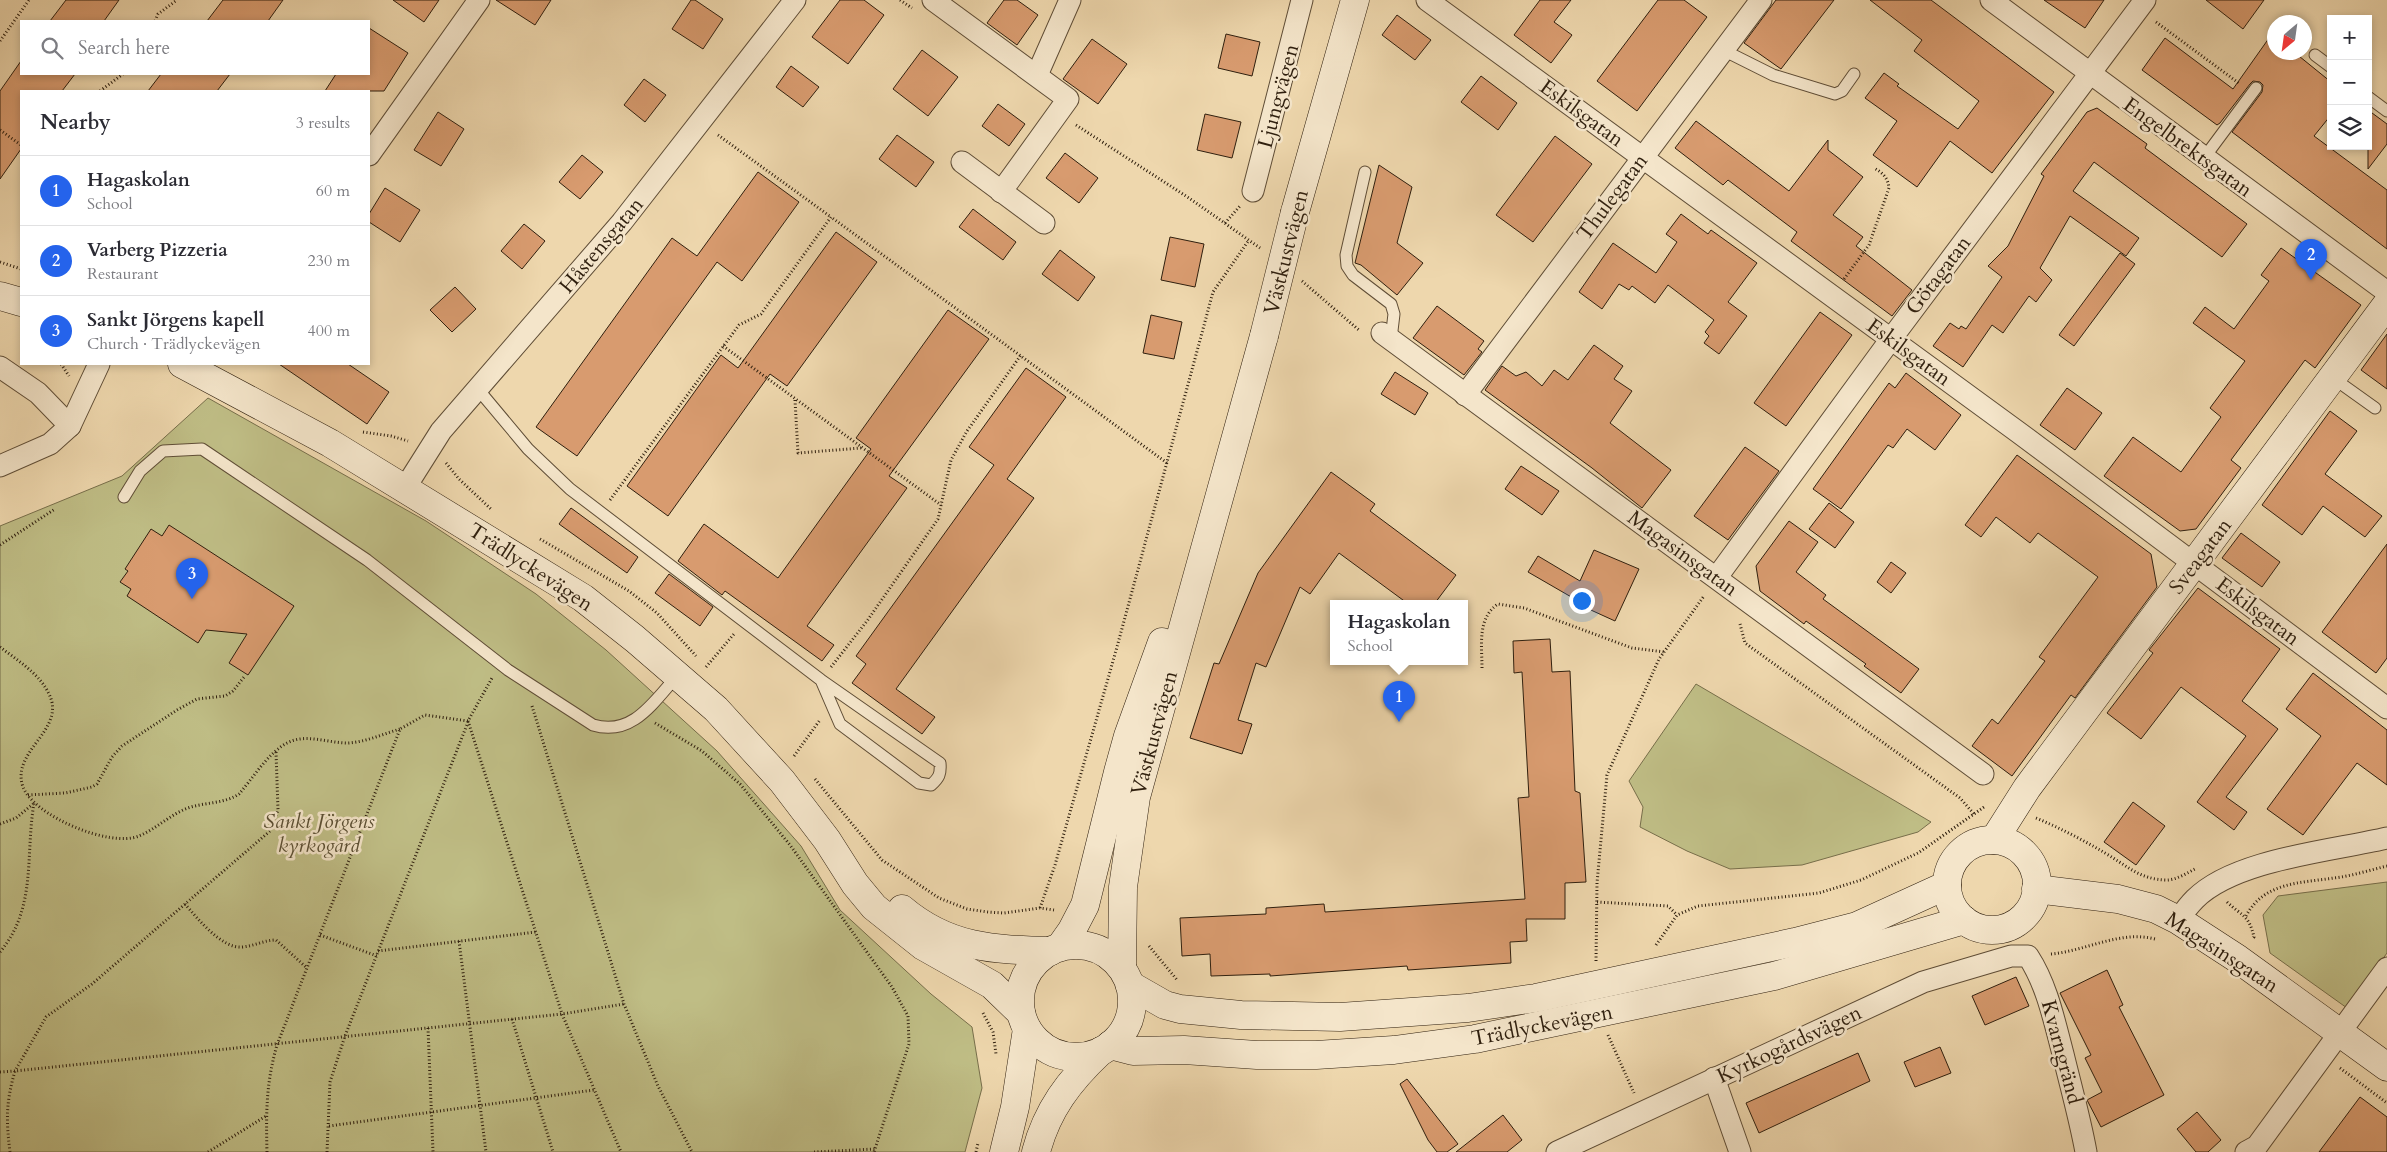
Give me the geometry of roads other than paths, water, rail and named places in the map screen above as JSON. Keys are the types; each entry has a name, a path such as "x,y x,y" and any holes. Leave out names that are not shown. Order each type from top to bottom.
{"street":[{"path":"370,154 479,0"},
{"name":"Håstensgatan","path":"405,488 440,431 622,222 795,0"},
{"path":"933,0 1068,99 1001,192"},
{"path":"1037,75 1070,0"},
{"name":"Ljungvägen","path":"1253,191 1302,0"},
{"name":"Västkustvägen","path":"1126,977 1122,928 1123,887 1136,797 1216,503 1264,336 1295,212 1355,0"},
{"name":"Eskilsgatan","path":"1428,0 2195,563 2387,708"},
{"name":"Thulegatan","path":"1465,395 1761,0"},
{"name":"Engelbrektsgatan","path":"1991,0 2387,292"},
{"name":"Götagatan","path":"1717,577 1891,339 2142,4"},
{"path":"962,162 1044,223"},
{"path":"0,296 20,302"},
{"name":"Sveagatan","path":"1994,840 2027,788 2387,304"},
{"name":"Magasinsgatan","path":"1386,336 1983,774"},
{"path":"0,466 50,444 70,426 99,365"},
{"name":"Trädlyckevägen","path":"184,365 330,443 583,598 679,675 716,709 770,766 827,840 855,884 886,917 923,946 992,985 1024,1021"},
{"path":"0,367 38,393 70,426"},
{"name":"Västkustvägen","path":"1055,949 1081,914 1092,883 1106,817 1128,736 1216,503"},
{"path":"2178,920 2196,898 2233,875 2255,868 2387,838"},
{"name":"Trädlyckevägen","path":"827,840 889,898 923,924 964,943 984,948 1006,950 1055,949"},
{"path":"1994,840 2017,848 2026,856 2032,866 2036,889 2032,904 2023,917 2004,928 1984,929 1964,920 1952,905 1947,885 1948,873 1953,862 1961,852 1971,845 1994,840"},
{"name":"Trädlyckevägen","path":"1126,977 1166,1005 1180,1009 1241,1015 1340,1017 1468,1008 1546,996 1822,935 1857,926 1947,885"},
{"name":"Magasinsgatan","path":"2036,889 2088,894 2137,903 2178,920 2238,959 2387,1067"},
{"name":"Trädlyckevägen","path":"1105,1048 1133,1051 1184,1050 1257,1055 1316,1055 1394,1050 1475,1039 1766,978 1964,920"},
{"path":"1004,1152 1017,1099 1024,1021 1020,995 1025,977 1036,962 1055,949 1083,945 1094,948 1114,960 1126,977 1132,1002 1129,1018 1118,1038 1080,1070 1053,1105 1044,1124 1036,1152"},
{"name":"Kyrkogårdsvägen","path":"1557,1152 1923,982 2011,956 2028,956"},
{"name":"Kvarngränd","path":"2028,956 2040,974 2052,1013 2081,1123 2086,1152"},
{"path":"2246,1152 2257,1146 2387,968"},
{"path":"1024,1021 1044,1046 1054,1052 1078,1057 1105,1048"},
{"path":"1714,1078 1740,1152"}],"lane":[{"path":"1723,50 1773,76 1835,94 1842,91 1854,74"},
{"path":"2315,55 2327,65"},
{"path":"2204,158 2254,90"},
{"path":"2372,100 2387,112"},
{"path":"1365,172 1346,255 1347,266 1363,283 1391,304 1394,314 1386,336"},
{"path":"2333,378 2375,408"},
{"path":"477,388 528,449 570,488 821,680 940,764 940,774 937,780 931,785 919,783 840,724 821,680"},
{"path":"124,497 140,471 164,451 202,449 367,560 500,664 541,693 593,725 606,729 619,728 644,713 679,675"}],"place":[{"name":"Varberg Pizzeria","path":"2311,280"},
{"name":"Sankt Jörgens kapell","path":"192,599"},
{"name":"Hagaskolan","path":"1399,722"}],"park label":[{"name":"Sankt Jörgens kyrkogård","path":"319,833"}]}
